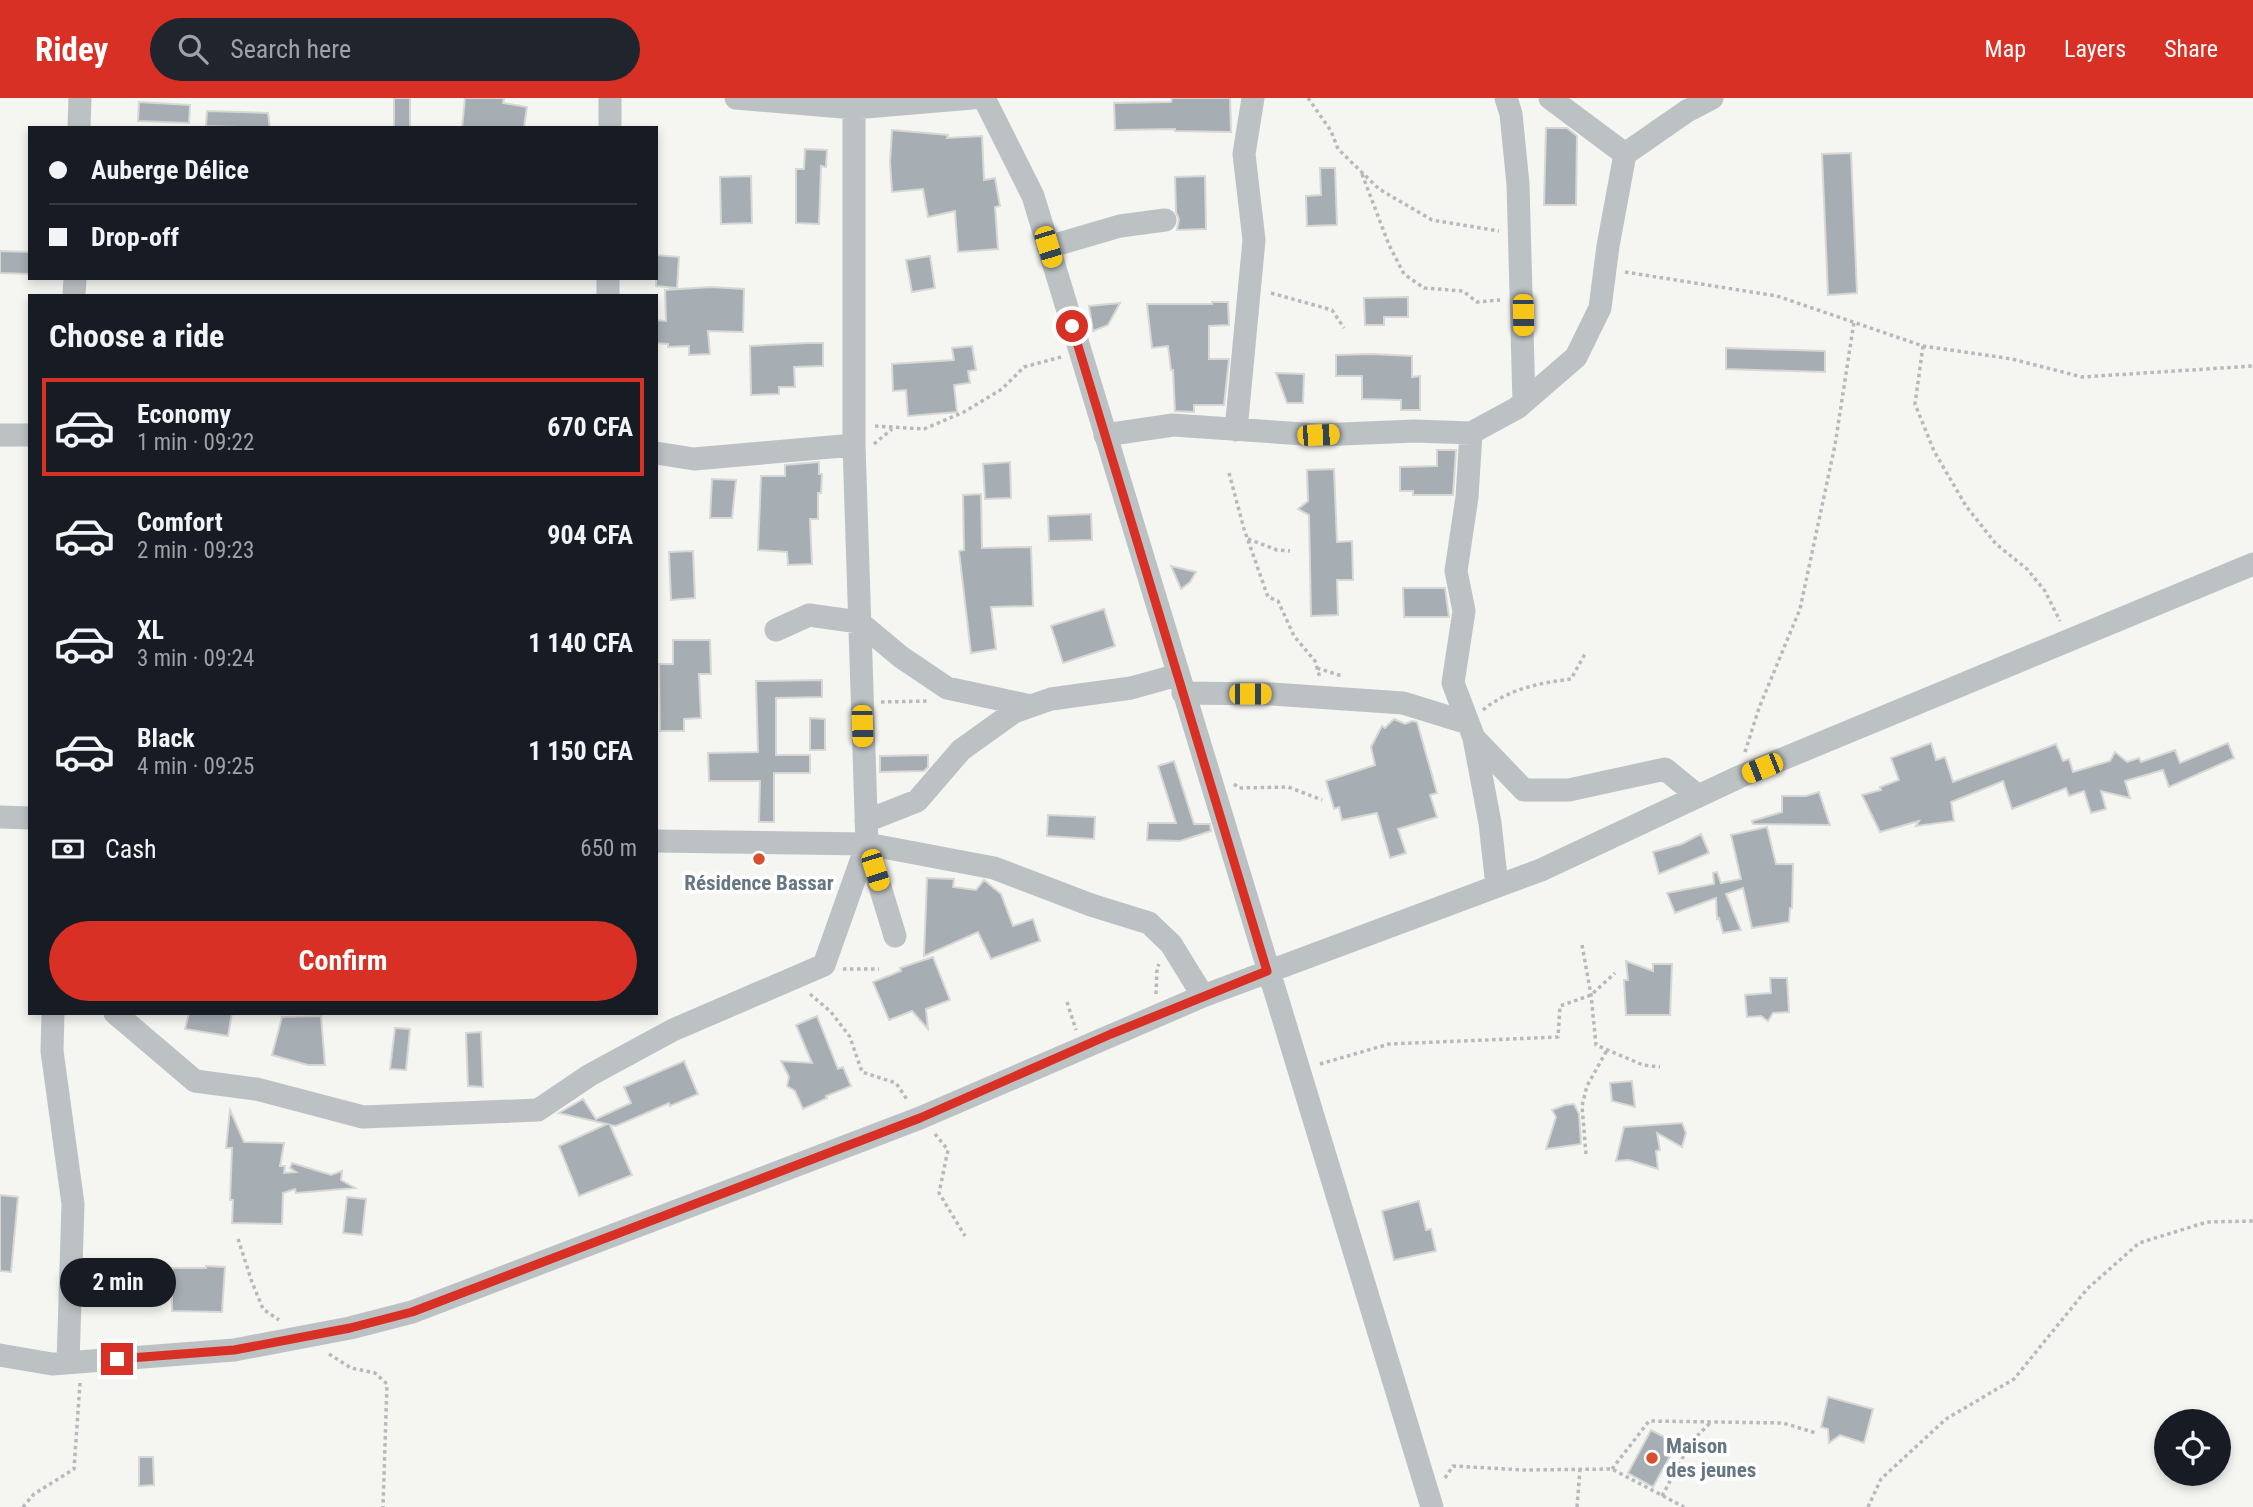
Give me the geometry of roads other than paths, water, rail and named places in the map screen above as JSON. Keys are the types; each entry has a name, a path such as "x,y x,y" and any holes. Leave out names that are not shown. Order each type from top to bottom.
{"street":[{"path":"79,126 80,98"},
{"path":"610,98 610,126"},
{"path":"736,98 854,108 972,98"},
{"path":"984,98 1033,197 1430,1503"},
{"path":"1236,429 1254,240 1244,154 1253,98"},
{"path":"1506,98 1511,114 1518,184 1524,402"},
{"path":"1550,98 1625,154"},
{"path":"1105,435 1173,425 1318,435 1415,431 1471,433 1517,408 1576,357 1600,308 1625,154 1687,111 1712,98"},
{"path":"854,108 854,444 867,844 895,936"},
{"path":"1048,247 1120,226 1165,220"},
{"path":"1471,433 1467,497 1456,572 1464,611 1452,683 1471,731 1490,823 1497,886"},
{"path":"0,435 28,435"},
{"path":"658,453 694,459 854,444"},
{"path":"0,1355 52,1364 234,1350 350,1328 412,1312 920,1118 1203,996 1541,870 1739,777 2253,564"},
{"path":"776,630 809,615 859,622 910,663 947,688 1031,706"},
{"path":"866,821 917,801 961,750 1014,712 1051,699 1180,684 1272,694 1403,703 1471,731 1524,790 1569,790 1665,769 1698,796"},
{"path":"0,817 28,818"},
{"path":"658,841 867,844 994,868 1091,905 1149,923 1171,944 1203,996"},
{"path":"117,1015 195,1081 256,1089 363,1117 538,1110 590,1075 673,1030 824,965 867,844"},
{"path":"53,1015 52,1051 73,1205 68,1363"}],"place":[{"name":"Résidence Bassar","path":"759,859"},
{"name":"Maison des jeunes","path":"1652,1458"}]}
